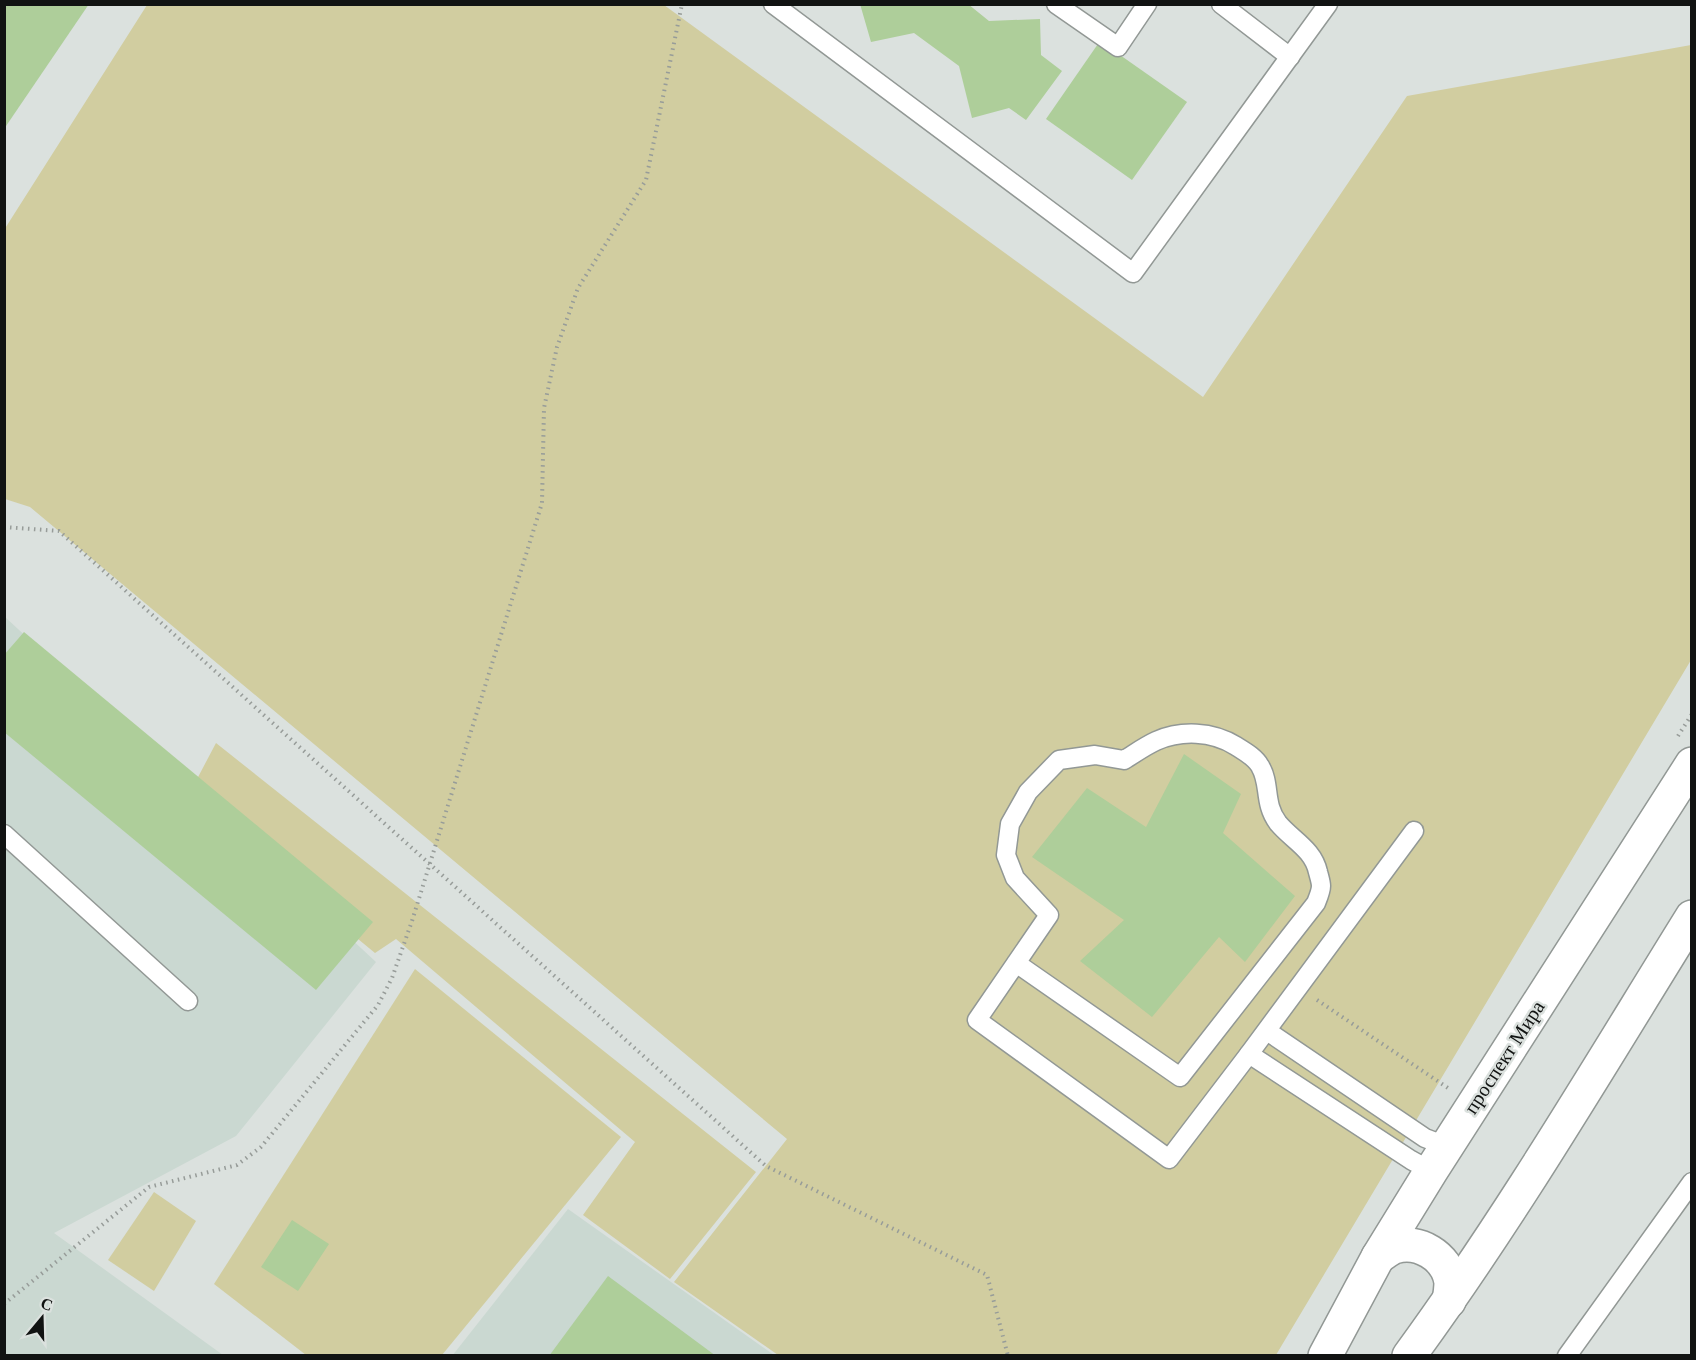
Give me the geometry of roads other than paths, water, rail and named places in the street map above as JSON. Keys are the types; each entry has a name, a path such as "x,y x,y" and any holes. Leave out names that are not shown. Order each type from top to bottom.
{"main road":[{"name":"проспект Мира","path":"1325,1356 1378,1257 1438,1159 1692,764"},
{"path":"1409,1356 1449,1301 1531,1178 1692,917"},
{"path":"1378,1257 1394,1247 1413,1245 1431,1251 1444,1264 1451,1282 1449,1301"}],"lane":[{"path":"773,4 1133,273 1328,4"},
{"path":"1056,4 1118,47 1147,4"},
{"path":"1221,4 1290,57"},
{"path":"1016,963 1179,1077 1316,903 1322,887 1316,863 1307,850 1278,823 1268,805 1261,766 1250,755 1228,741 1196,733 1171,736 1154,742 1124,760 1095,755 1059,760 1028,792 1010,824 1006,855 1015,878 1049,915 1016,963 977,1020 1169,1159 1299,988 1414,831"},
{"path":"4,834 188,1001"},
{"path":"1266,1031 1425,1138 1438,1159"},
{"path":"1249,1054 1402,1154 1438,1159"},
{"path":"1567,1356 1692,1182"}]}
